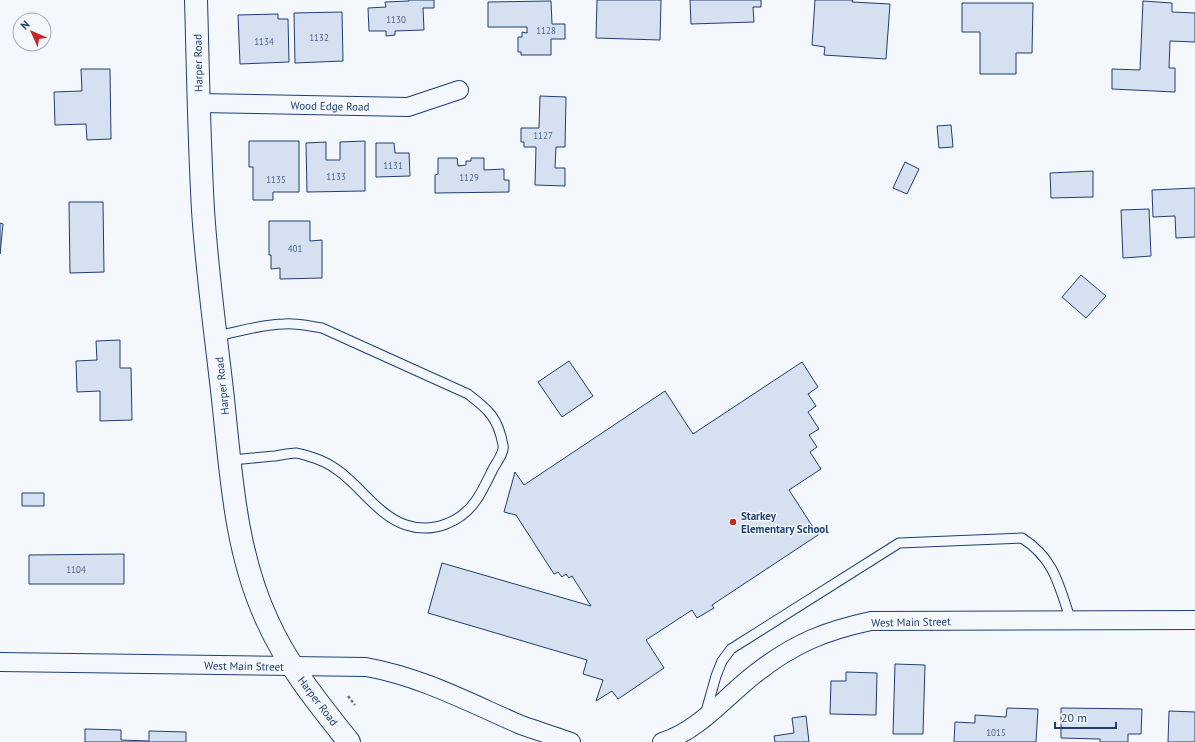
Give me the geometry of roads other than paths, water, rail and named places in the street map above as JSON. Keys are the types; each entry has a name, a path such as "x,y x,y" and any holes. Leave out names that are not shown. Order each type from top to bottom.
{"main road":[{"name":"Harper Road","path":"196,0 203,210 230,460 241,538 252,580 266,619 293,667 310,693 349,742"}],"street":[{"name":"Wood Edge Road","path":"199,103 408,107 459,90"},
{"name":"West Main Street","path":"662,742 670,740 693,726 754,674 798,645 821,634 845,626 871,621 1195,620"},
{"name":"West Main Street","path":"0,662 366,668 383,670 429,684 522,725 571,742"}],"lane":[{"path":"216,336 269,325 300,324 322,328 468,394 484,406 495,418 501,433 504,448 477,499 466,512 442,526 423,528 407,526 391,518 347,477 335,468 318,459 296,453 230,460"},
{"path":"704,718 716,676 722,661 731,649 899,543 1022,538 1034,546 1044,557 1054,572 1071,621"}],"place":[{"name":"Starkey Elementary School","path":"733,522"}]}
